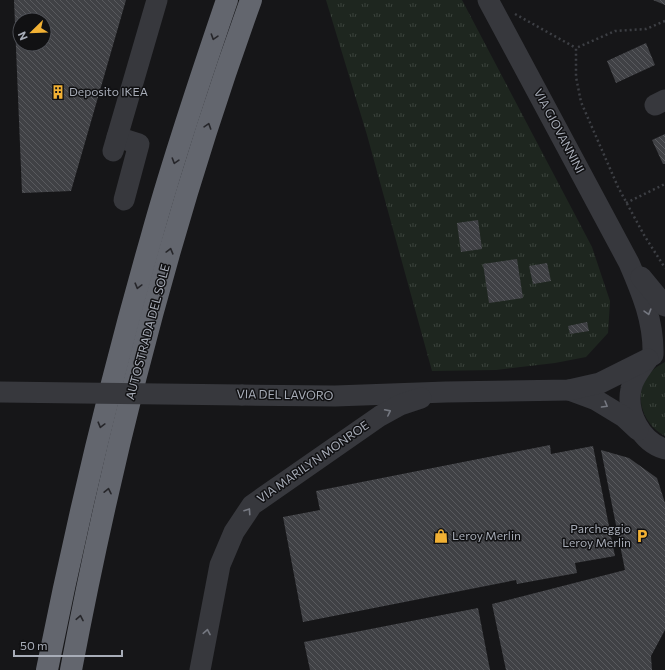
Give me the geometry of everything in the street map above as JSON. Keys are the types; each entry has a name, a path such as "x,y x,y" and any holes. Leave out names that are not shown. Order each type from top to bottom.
{"highway":[{"name":"AUTOSTRADA DEL SOLE","path":"47,670 96,444 151,239 196,92 227,0"},
{"name":"AUTOSTRADA DEL SOLE","path":"71,670 83,603 109,484 137,369 176,231 250,0"},
{"path":"228,65 261,0"}],"street":[{"path":"124,200 139,144 115,144 157,0"},
{"name":"VIA GIOVANNINI","path":"488,0 629,263 643,295 650,321 655,355"},
{"name":"VIA GIOVANNINI","path":"629,263 665,306"},
{"path":"643,435 634,421 630,405 631,389 637,374 655,355"},
{"name":"VIA DEL LAVORO","path":"0,392 335,396 570,390 600,383 655,355"},
{"name":"VIA DEL LAVORO","path":"570,390 596,400 624,417 643,435 664,450"},
{"name":"VIA MARILYN MONROE","path":"200,670 220,565 234,532 252,505 380,416 400,405 446,392"}],"path":[{"path":"509,10 576,48"},
{"path":"576,48 615,31 646,29 665,21"},
{"path":"576,48 576,77 581,102 618,187 644,235 665,268"},
{"path":"626,202 665,184"}],"green space":[{"path":"326,0 462,0 592,247 610,301 608,333 586,357 555,363 496,370 432,371 367,135"},
{"path":"665,362 665,436 656,430 644,414 641,396 642,386 647,377 655,368"}],"building":[{"name":"Deposito IKEA","path":"14,0 126,0 71,191 22,193 16,52 52,52 52,12 14,12"},
{"path":"653,0 665,0 665,5"},
{"path":"646,43 655,65 616,83 607,61"},
{"path":"665,134 665,164 663,164 652,140"},
{"path":"478,220 482,249 461,252 457,223"},
{"path":"517,259 523,298 489,303 483,264"},
{"path":"547,263 551,281 533,284 529,266"},
{"path":"587,322 589,331 570,334 568,326"},
{"path":"550,445 551,454 593,446 615,556 575,563 577,573 517,584 516,580 303,622 283,517 320,510 316,491"},
{"name":"Parcheggio Leroy Merlin","path":"601,450 629,458 657,478 665,503 665,630 651,656 652,670 506,670 492,604 625,570"},
{"path":"478,608 490,670 310,670 304,642"}],"place":[{"name":"Deposito IKEA","path":"58,92"},
{"name":"Leroy Merlin","path":"441,536"},
{"name":"Parcheggio Leroy Merlin","path":"642,536"}]}
